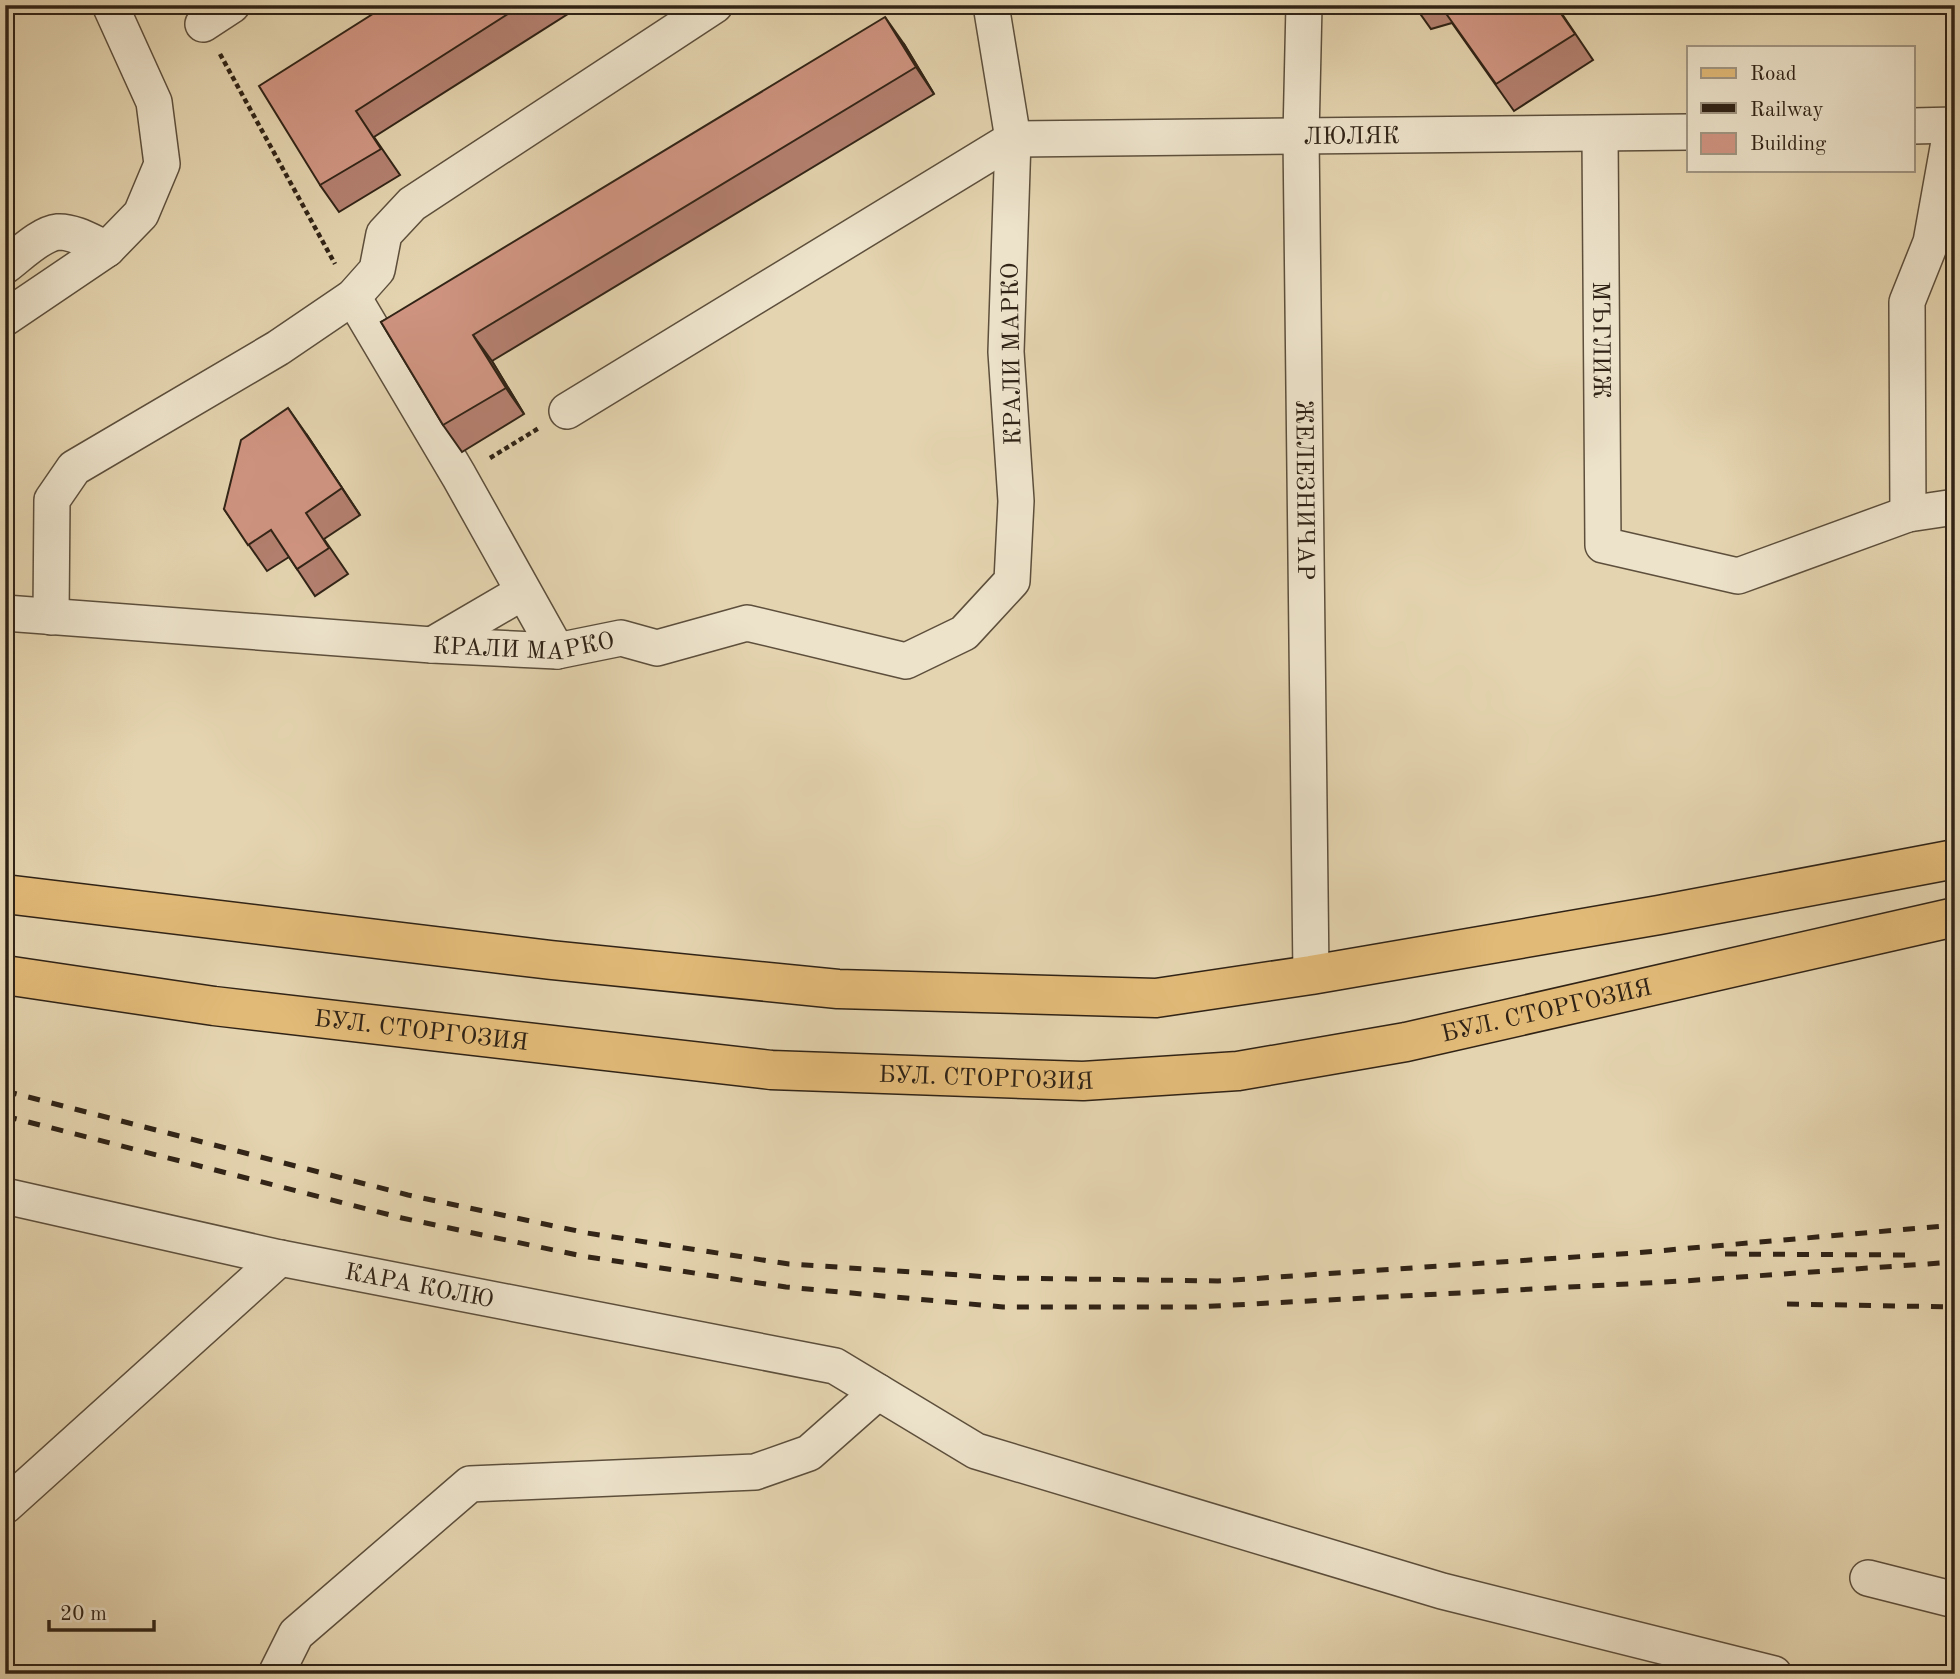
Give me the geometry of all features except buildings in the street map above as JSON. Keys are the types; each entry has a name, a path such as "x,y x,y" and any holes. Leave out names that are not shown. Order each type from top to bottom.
{"main road":[{"path":"5,894 551,960 838,989 1156,998 1311,975 1659,915 1955,859"},
{"name":"БУЛ. СТОРГОЗИЯ","path":"5,975 214,1006 771,1070 1083,1081 1238,1071 1406,1042 1955,917"}],"street":[{"path":"5,318 107,248 141,214 162,164 154,102 110,5"},
{"path":"51,617 52,500 74,468 278,348 354,297 377,270 384,234 412,204 715,5"},
{"name":"КРАЛИ МАРКО","path":"5,612 432,645 557,651 621,638 657,648 747,623 906,662 964,633 1012,581 1016,501 1006,352 1013,139 991,5"},
{"name":"ЖЕЛЕЗНИЧАР","path":"1304,5 1301,136 1311,975"},
{"path":"1914,126 1953,125 1931,242 1907,302 1908,514 1955,507"},
{"name":"ЛЮЛЯК","path":"1013,139 1687,132"},
{"name":"МЪГЛИЖ","path":"1600,135 1603,545 1738,576 1908,514"},
{"path":"567,411 1013,139"},
{"path":"5,266 47,236 59,232 107,248"},
{"path":"354,297 557,651"},
{"path":"432,645 523,592"},
{"name":"КАРА КОЛЮ","path":"5,1196 280,1258 835,1366 878,1392"},
{"path":"5,1506 280,1258"},
{"path":"276,1674 296,1634 470,1483 755,1472 809,1452 878,1392 976,1451 1442,1591 1774,1674"},
{"path":"1868,1578 1955,1600"}],"path":[{"path":"218,14 354,297"},
{"path":"459,476 567,411"}],"railway":[{"path":"5,1091 408,1195 587,1233 789,1264 1006,1278 1218,1281 1634,1253 1955,1225"},
{"path":"5,1116 402,1218 582,1256 786,1287 1003,1307 1196,1307 1683,1281 1955,1262"},
{"path":"1725,1254 1914,1255"},
{"path":"1787,1304 1955,1307"}]}
